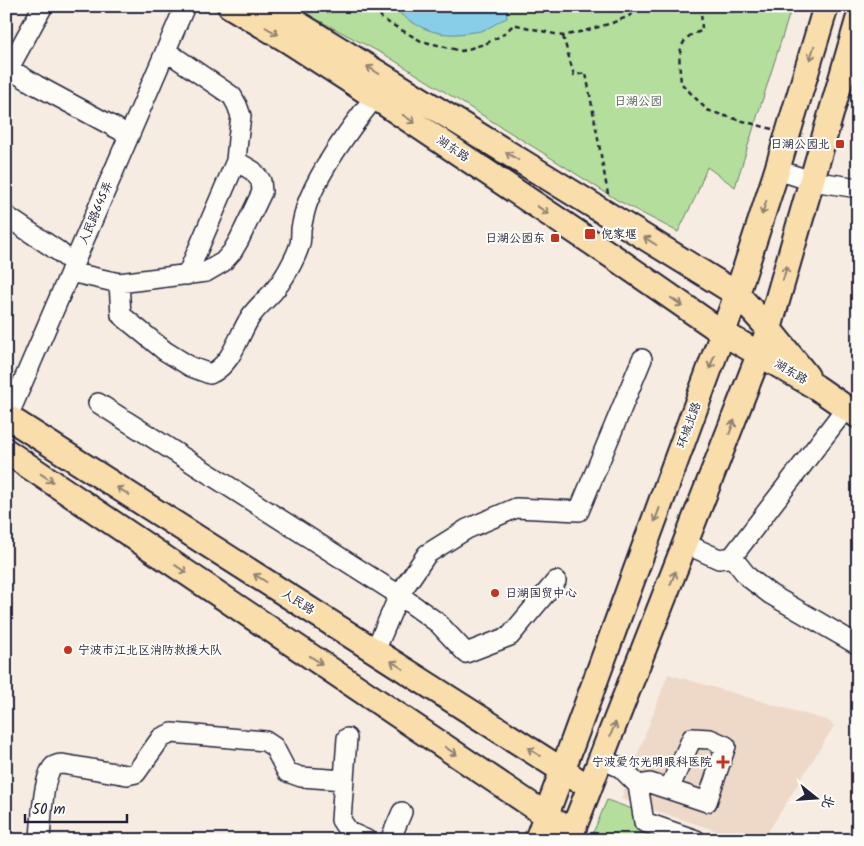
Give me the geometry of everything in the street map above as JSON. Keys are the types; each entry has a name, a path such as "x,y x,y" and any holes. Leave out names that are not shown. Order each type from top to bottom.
{"main road":[{"name":"湖东路","path":"230,6 287,40 375,97 722,333 816,387"},
{"name":"湖东路","path":"269,6 736,294 769,329 816,387"},
{"name":"环城北路","path":"537,840 736,294 777,170 826,6"},
{"path":"6,450 547,815 571,836 769,329 858,20"},
{"path":"816,387 852,412"},
{"name":"人民路","path":"7,418 590,788"}],"street":[{"path":"43,6 7,68 36,86 129,136"},
{"name":"人民路645弄","path":"7,418 185,6"},
{"path":"166,51 232,96 241,116 236,161 187,275"},
{"path":"119,283 121,315 165,351 191,367 210,374 217,371 228,360 247,323 256,310 272,293 289,269 300,243 308,200 326,166 347,133 375,97"},
{"path":"6,216 58,251 72,268 119,283 206,272 223,262 232,252 262,192 261,181 253,172 236,161"},
{"path":"777,170 812,181 858,188"},
{"path":"375,651 399,595 428,554 467,529 516,508 579,511 642,359"},
{"path":"98,403 399,595 438,623 466,653 510,636 556,581"},
{"path":"686,544 719,559 732,557 852,412"},
{"path":"732,557 748,577 770,594 858,645"},
{"path":"40,840 45,787 48,774 54,766 62,764 127,775 136,773 161,738 172,733 265,741 274,747 287,772 301,777 344,780"},
{"path":"347,738 341,820 349,832 367,840"},
{"path":"602,759 621,768 638,785 644,822 696,840"},
{"path":"638,785 650,783 668,789"},
{"path":"390,840 402,812"}],"path":[{"path":"377,6 382,19 421,41 462,51 493,40 517,24 563,36 612,23 627,17 645,6"},
{"path":"701,6 702,31 690,36 680,52 681,83 707,110 765,128 788,132"},
{"path":"563,36 574,75 586,73 612,218"}],"shaded area":[{"name":"宁波爱尔光明眼科医院","path":"668,674 829,721 834,726 763,840 744,840 621,799"}],"green space":[{"name":"日湖公园","path":"291,6 792,6 735,187 707,167 696,196 678,232 617,200 387,56"},
{"path":"607,800 718,840 590,840"}],"water":[{"path":"391,6 510,6 506,10 507,18 489,28 479,31 445,34 416,25"}],"place":[{"name":"日湖公园北","path":"840,144"},
{"name":"倪家堰","path":"590,234"},
{"name":"日湖公园东","path":"555,238"},
{"name":"日湖国贸中心","path":"495,593"},
{"name":"宁波市江北区消防救援大队","path":"68,650"},
{"name":"宁波爱尔光明眼科医院","path":"723,762"}]}
